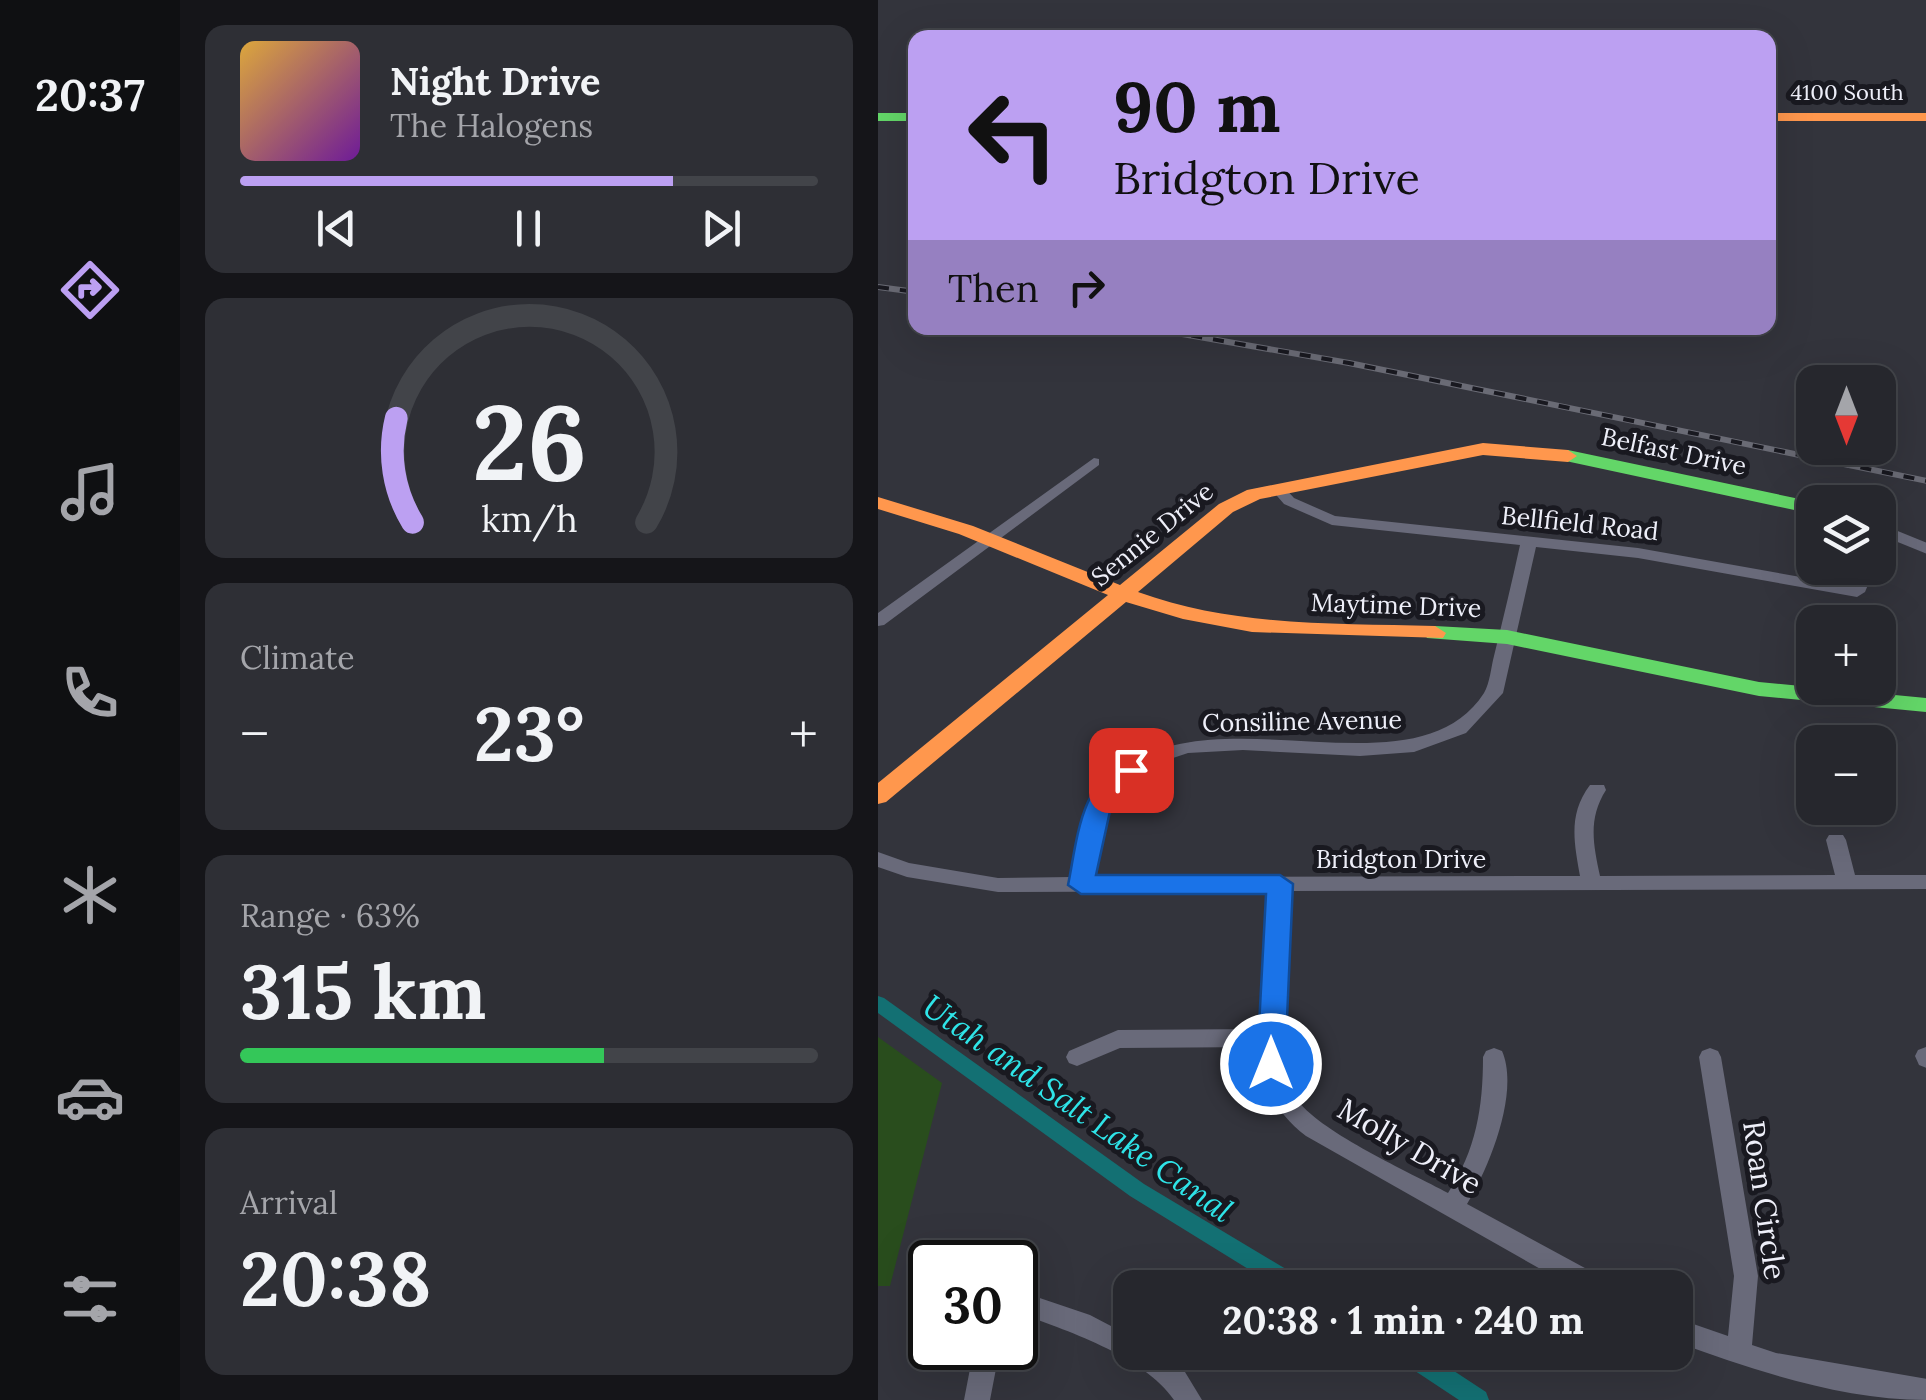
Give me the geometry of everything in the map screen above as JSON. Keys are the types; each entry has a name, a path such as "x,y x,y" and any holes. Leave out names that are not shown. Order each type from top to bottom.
{"street":[{"path":"878,117 908,117"},
{"name":"4100 South","path":"1776,117 1926,117"},
{"name":"Sennie Drive","path":"878,796 1226,508 1278,488 1483,449 1522,448"},
{"name":"Belfast Drive","path":"1522,448 1796,504"},
{"path":"878,621 1094,462"},
{"name":"Bellfield Road","path":"1278,488 1298,507 1332,520 1654,556 1796,581"},
{"name":"Maytime Drive","path":"878,504 924,513 1124,592 1192,614 1270,628 1440,631 1507,638 1594,651 1758,689 1926,705"},
{"path":"1896,539 1926,550"},
{"name":"Consiline Avenue","path":"1081,885 1094,813 1102,798 1131,770 1151,758 1192,748 1381,747 1442,738 1483,713 1494,693 1529,542"},
{"name":"Bellfield Road","path":"1818,585 1858,592 1861,585"},
{"path":"1590,884 1582,816 1586,801 1597,790"},
{"path":"1836,840 1847,884"},
{"name":"Bridgton Drive","path":"878,859 950,879 998,885 1926,882"},
{"name":"Molly Drive","path":"1280,884 1270,1038 1276,1083 1298,1116 1451,1208 1565,1270"},
{"path":"1078,1058 1118,1039 1270,1038"},
{"path":"1451,1208 1485,1154 1493,1126 1494,1057"},
{"name":"Roan Circle","path":"1710,1057 1746,1276 1738,1353"},
{"path":"1038,1308 1081,1323 1113,1340"},
{"path":"1693,1336 1776,1365 1926,1392"},
{"path":"977,1400 983,1370"},
{"path":"1161,1370 1176,1381 1189,1400"}],"green space":[{"path":"878,1037 942,1083 890,1286 878,1286"}],"waterway":[{"name":"Utah and Salt Lake Canal","path":"878,1003 1137,1190 1269,1270"},
{"name":"Utah and Salt Lake Canal","path":"1432,1370 1478,1400"}],"railway":[{"path":"878,287 908,291"},
{"path":"1188,335 1349,363 1927,481"}],"traffic: fast":[{"path":"878,117 908,117"},
{"path":"1568,456 1796,504"},
{"path":"1435,633 1507,637 1759,689 1927,705"}],"traffic: slow":[{"path":"1776,117 1927,117"},
{"path":"878,796 1226,508 1254,494 1483,449 1568,456"},
{"path":"878,503 966,530 1096,583 1183,613 1278,628 1435,633"}],"route":[{"path":"1131,770 1115,782 1094,813 1081,885 1280,884 1271,1064"}]}
